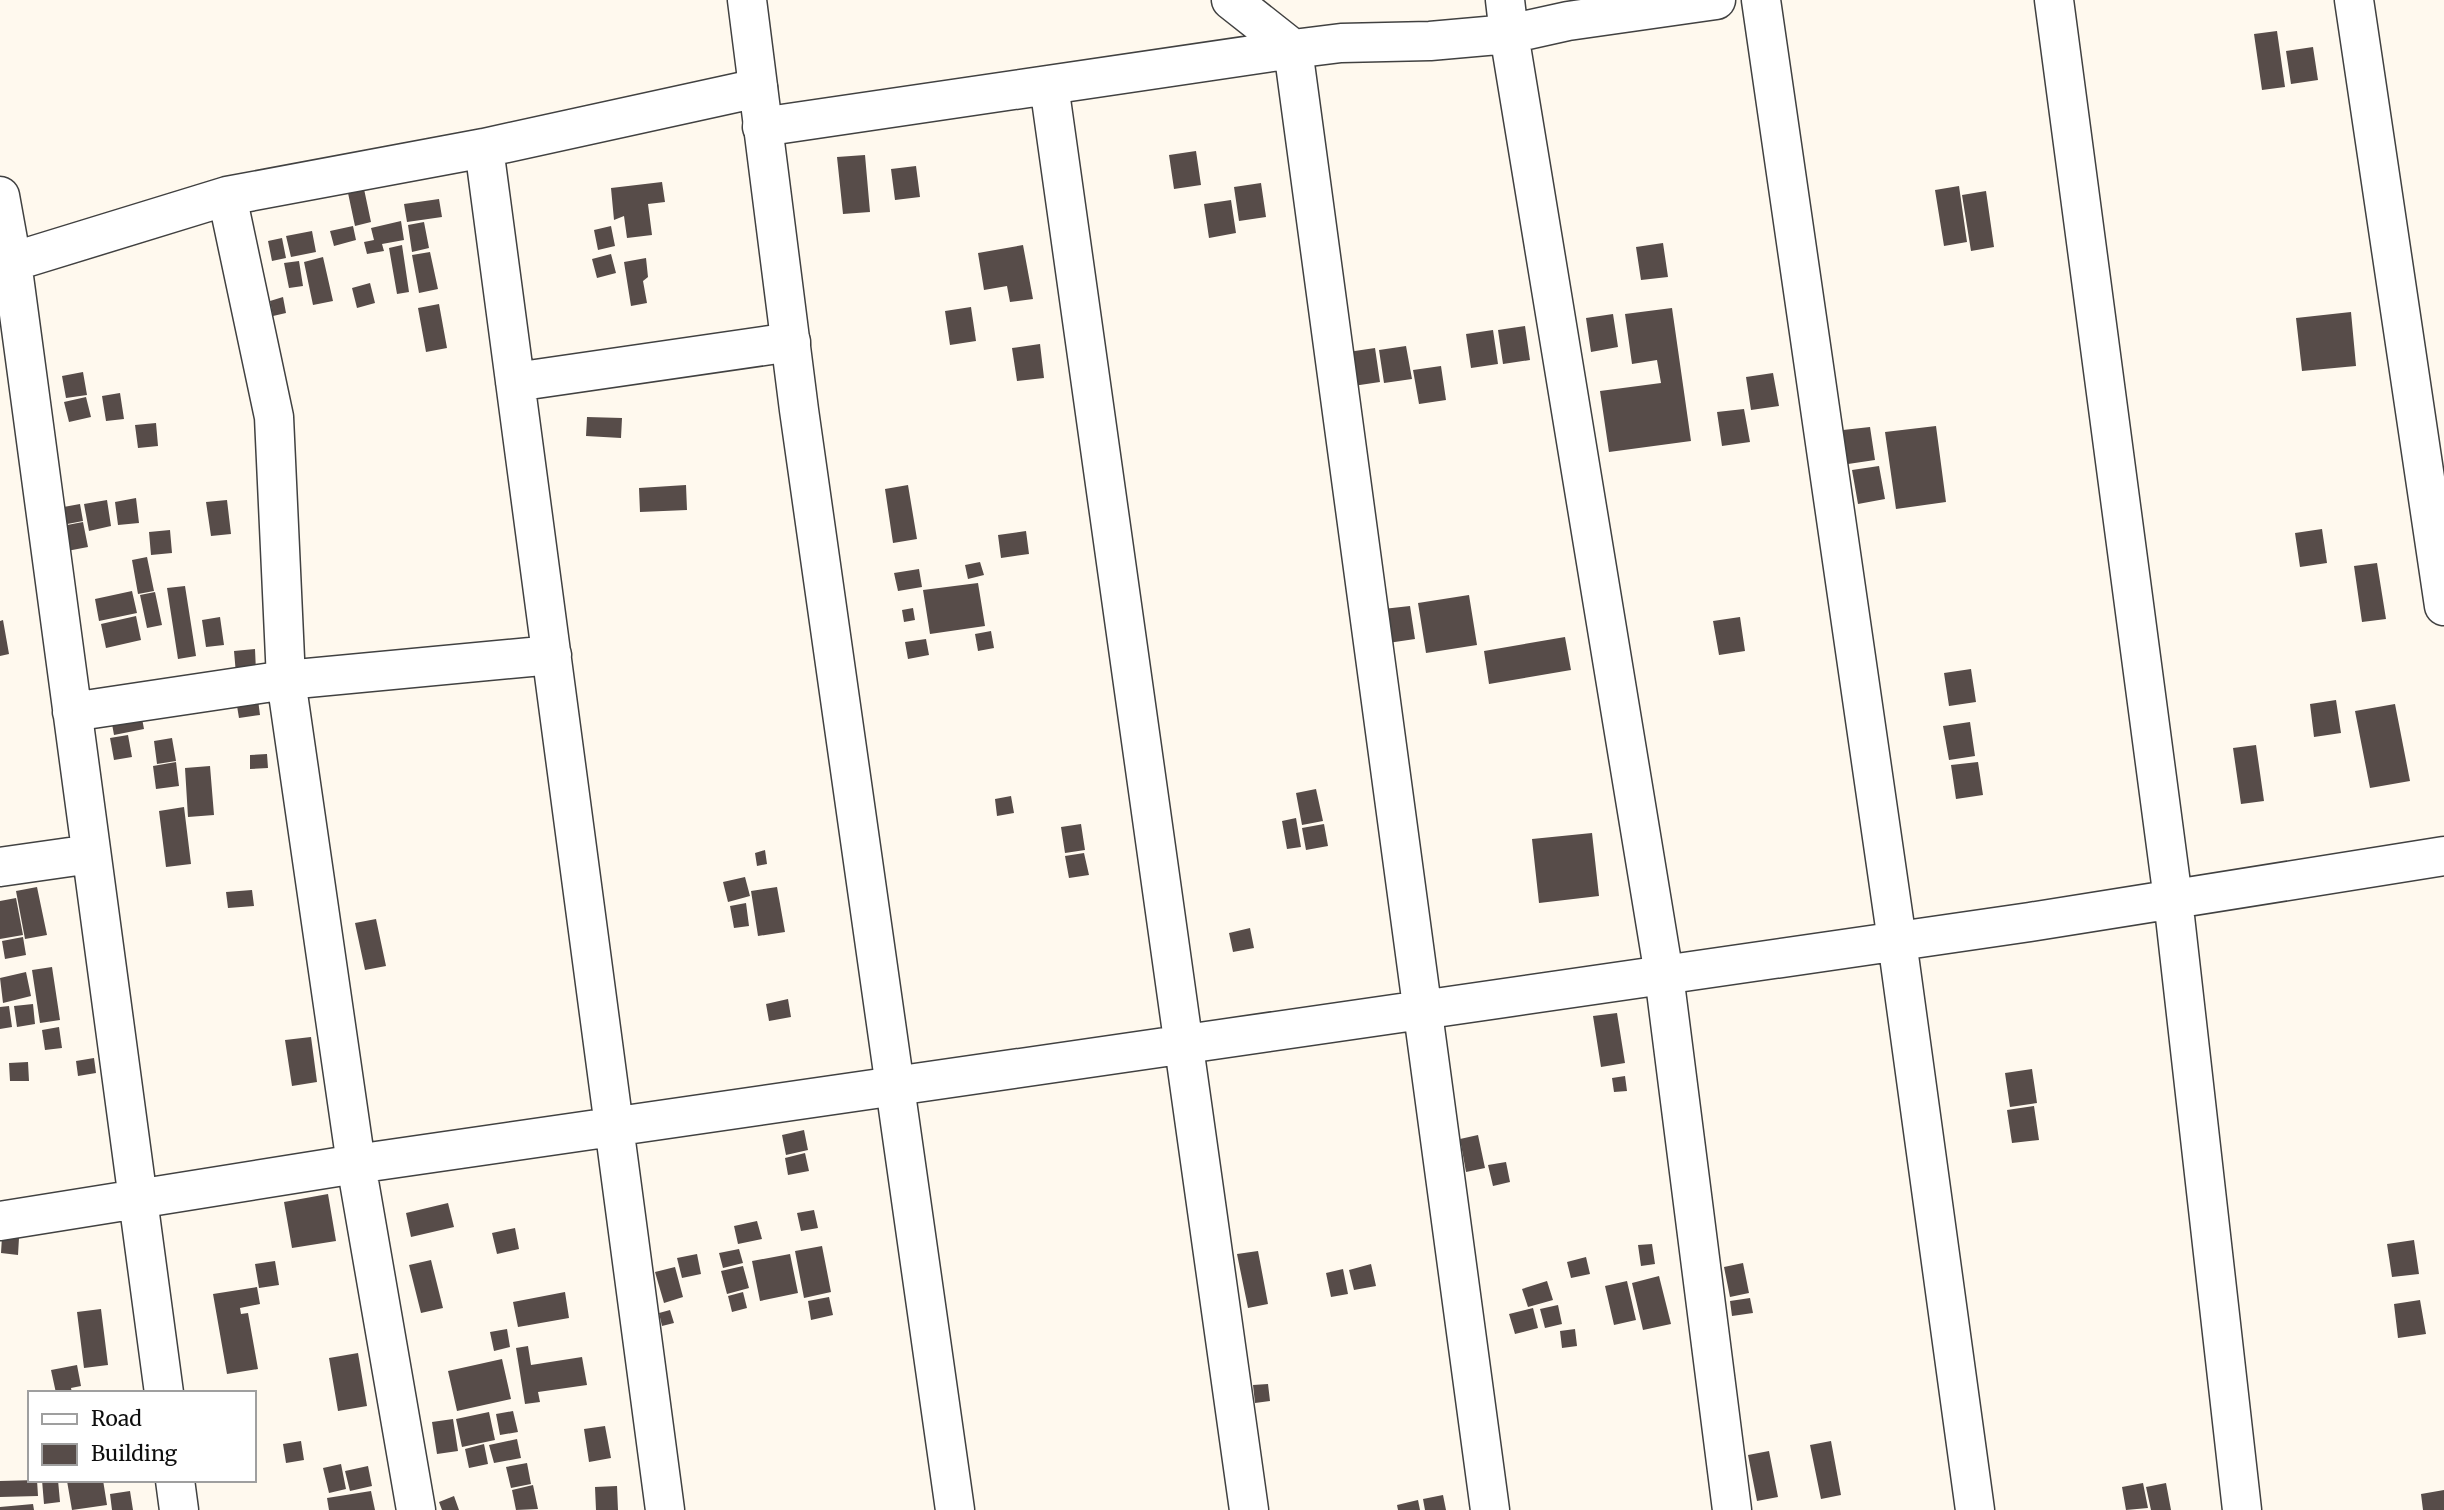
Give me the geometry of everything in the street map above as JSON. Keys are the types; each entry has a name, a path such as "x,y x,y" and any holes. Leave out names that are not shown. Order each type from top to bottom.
{"street":[{"path":"747,0 790,342 955,1510"},
{"path":"1231,0 1293,49 1490,1510"},
{"path":"762,127 1293,49 1341,43 1430,41 1507,17 1568,21 1716,0"},
{"path":"1761,0 1897,941 1975,1510"},
{"path":"2054,0 2173,899 2242,1510"},
{"path":"2354,0 2444,606"},
{"path":"1507,17 1664,975 1732,1510"},
{"path":"1049,85 1249,1510"},
{"path":"6,263 226,196 484,148 758,88"},
{"path":"484,148 665,1510"},
{"path":"0,196 6,263 72,712 164,1391"},
{"path":"226,196 274,418 286,680 356,1164 416,1510"},
{"path":"515,382 790,342"},
{"path":"72,712 286,680 552,655"},
{"path":"0,867 91,854"},
{"path":"0,1221 356,1164 1897,941 2444,856"},
{"path":"175,1482 179,1510"}],"building":[{"path":"2277,31 2285,87 2262,90 2254,34"},
{"path":"2313,47 2318,80 2291,84 2286,51"},
{"path":"1196,151 1201,185 1174,189 1169,155"},
{"path":"865,155 870,212 843,214 837,157"},
{"path":"916,166 920,197 895,200 891,169"},
{"path":"662,182 665,202 648,204 652,235 627,238 624,216 614,220 611,188"},
{"path":"1261,183 1266,217 1239,221 1234,187"},
{"path":"1959,186 1967,242 1944,246 1935,190"},
{"path":"364,189 371,222 355,226 348,193"},
{"path":"1986,191 1994,247 1971,251 1962,195"},
{"path":"439,199 442,217 407,222 404,204"},
{"path":"1231,200 1236,233 1209,238 1204,204"},
{"path":"401,221 404,240 382,244 384,251 367,254 364,242 374,240 371,228"},
{"path":"424,222 429,248 412,252 408,225"},
{"path":"353,226 356,240 334,246 330,231"},
{"path":"611,226 615,246 598,250 594,230"},
{"path":"312,231 316,252 291,257 286,236"},
{"path":"282,238 286,258 272,261 268,241"},
{"path":"1663,243 1668,277 1641,280 1636,247"},
{"path":"402,245 409,292 397,294 389,248"},
{"path":"1023,245 1033,299 1010,302 1007,286 984,290 978,253"},
{"path":"430,252 438,289 419,293 412,255"},
{"path":"611,254 616,273 597,278 592,259"},
{"path":"323,257 333,301 313,305 304,262"},
{"path":"646,258 648,277 643,281 647,303 631,306 624,262"},
{"path":"299,261 303,286 289,288 284,263"},
{"path":"370,283 375,303 357,308 352,288"},
{"path":"283,297 286,313 273,316 270,301"},
{"path":"439,304 447,348 426,352 418,308"},
{"path":"971,307 976,341 950,345 945,311"},
{"path":"1672,308 1691,441 1609,452 1600,391 1661,383 1657,360 1632,364 1625,314"},
{"path":"2351,312 2356,366 2302,371 2296,318"},
{"path":"1613,314 1618,347 1591,352 1586,318"},
{"path":"1525,326 1530,360 1503,364 1498,330"},
{"path":"1493,330 1498,364 1471,368 1466,334"},
{"path":"1040,344 1044,378 1017,381 1012,348"},
{"path":"1406,346 1412,379 1384,383 1379,350"},
{"path":"1375,348 1380,382 1353,386 1348,352"},
{"path":"1441,366 1446,400 1419,404 1413,370"},
{"path":"83,372 87,395 66,398 62,376"},
{"path":"1773,373 1779,406 1751,410 1746,377"},
{"path":"120,393 124,419 106,421 102,396"},
{"path":"86,397 91,417 69,422 64,402"},
{"path":"1744,409 1750,442 1722,446 1717,412"},
{"path":"587,417 622,418 621,438 586,436"},
{"path":"156,423 158,446 138,448 135,425"},
{"path":"1936,426 1946,502 1896,509 1885,432"},
{"path":"1870,427 1875,460 1848,464 1843,430"},
{"path":"1879,466 1885,499 1858,504 1852,470"},
{"path":"686,485 687,510 640,512 639,488"},
{"path":"908,485 917,539 893,543 885,489"},
{"path":"136,498 139,523 118,525 115,502"},
{"path":"107,500 111,526 89,531 84,504"},
{"path":"227,500 231,534 211,536 206,502"},
{"path":"80,504 83,521 62,525 58,508"},
{"path":"83,522 88,547 67,551 62,526"},
{"path":"2322,529 2327,563 2300,567 2295,533"},
{"path":"170,530 172,553 151,555 149,532"},
{"path":"1026,531 1029,554 1001,558 998,535"},
{"path":"147,557 154,591 138,594 132,560"},
{"path":"980,562 984,575 968,579 965,565"},
{"path":"2377,563 2386,619 2362,622 2354,566"},
{"path":"919,569 922,587 898,591 894,573"},
{"path":"978,583 985,626 930,634 923,590"},
{"path":"185,586 196,656 178,659 167,588"},
{"path":"132,591 137,613 99,621 95,599"},
{"path":"155,592 162,625 147,628 140,595"},
{"path":"1469,595 1477,645 1426,653 1418,603"},
{"path":"1410,606 1415,639 1388,643 1383,609"},
{"path":"913,608 915,620 904,622 902,610"},
{"path":"136,616 141,640 106,648 101,624"},
{"path":"220,617 224,645 206,647 202,620"},
{"path":"1740,617 1745,651 1719,655 1713,621"},
{"path":"3,620 9,654 0,656 0,621"},
{"path":"991,631 994,648 978,651 975,634"},
{"path":"1565,637 1571,670 1489,684 1484,651"},
{"path":"926,639 929,655 908,659 905,642"},
{"path":"255,649 256,672 236,674 234,651"},
{"path":"1971,669 1976,702 1949,706 1944,673"},
{"path":"257,692 260,715 239,718 235,694"},
{"path":"2336,700 2341,733 2314,737 2310,704"},
{"path":"2395,704 2410,781 2370,788 2355,711"},
{"path":"140,708 144,729 114,735 110,713"},
{"path":"1970,722 1975,756 1949,760 1943,726"},
{"path":"128,735 132,757 114,760 110,738"},
{"path":"172,738 176,761 157,764 154,741"},
{"path":"2256,745 2264,801 2241,804 2233,748"},
{"path":"267,754 268,768 250,769 250,755"},
{"path":"176,762 179,786 156,789 153,766"},
{"path":"1978,762 1983,795 1956,799 1951,765"},
{"path":"210,766 214,815 188,817 185,768"},
{"path":"1316,789 1323,821 1302,825 1296,793"},
{"path":"1011,796 1014,813 997,816 995,799"},
{"path":"184,807 191,864 166,867 159,811"},
{"path":"1296,818 1301,847 1287,849 1282,821"},
{"path":"1081,824 1085,850 1065,853 1061,827"},
{"path":"1324,824 1328,846 1306,850 1302,828"},
{"path":"1592,833 1599,896 1539,903 1532,839"},
{"path":"765,850 767,864 757,866 755,853"},
{"path":"1084,853 1089,875 1069,878 1065,856"},
{"path":"745,877 750,896 728,902 723,882"},
{"path":"37,887 47,935 25,939 16,891"},
{"path":"777,887 785,932 758,936 751,891"},
{"path":"252,890 254,906 228,908 226,892"},
{"path":"16,898 23,935 0,939 0,901"},
{"path":"746,903 749,926 734,928 730,906"},
{"path":"376,919 386,966 365,970 355,923"},
{"path":"1250,928 1254,948 1233,952 1229,933"},
{"path":"23,937 26,955 5,959 2,941"},
{"path":"52,967 60,1020 40,1023 32,970"},
{"path":"26,972 31,996 3,1003 0,978"},
{"path":"788,999 791,1017 769,1021 766,1004"},
{"path":"33,1004 35,1024 17,1027 14,1006"},
{"path":"9,1006 12,1027 0,1029 0,1007"},
{"path":"1617,1013 1625,1063 1601,1067 1593,1016"},
{"path":"59,1027 62,1048 45,1050 42,1030"},
{"path":"311,1037 317,1082 292,1086 285,1040"},
{"path":"94,1058 96,1073 78,1076 76,1061"},
{"path":"28,1062 29,1081 10,1081 9,1063"},
{"path":"2032,1069 2037,1103 2010,1107 2005,1073"},
{"path":"1625,1076 1627,1091 1614,1092 1612,1078"},
{"path":"2034,1106 2039,1140 2012,1143 2007,1110"},
{"path":"804,1130 808,1150 786,1155 782,1135"},
{"path":"1478,1135 1485,1168 1466,1172 1460,1139"},
{"path":"805,1153 809,1171 788,1175 785,1158"},
{"path":"1506,1162 1510,1182 1493,1186 1488,1165"},
{"path":"328,1194 336,1241 292,1248 284,1202"},
{"path":"448,1203 454,1227 411,1237 406,1213"},
{"path":"814,1210 818,1228 801,1231 797,1213"},
{"path":"757,1221 762,1239 738,1244 734,1226"},
{"path":"515,1228 519,1249 497,1254 492,1233"},
{"path":"2,1237 19,1238 18,1255 1,1253"},
{"path":"2414,1240 2419,1274 2392,1277 2387,1244"},
{"path":"1652,1244 1655,1264 1641,1266 1638,1245"},
{"path":"822,1246 831,1292 804,1298 795,1251"},
{"path":"739,1249 743,1263 723,1268 719,1253"},
{"path":"1258,1251 1268,1304 1248,1308 1237,1254"},
{"path":"697,1254 701,1274 682,1278 677,1258"},
{"path":"790,1254 798,1293 760,1301 752,1261"},
{"path":"1586,1257 1590,1274 1571,1278 1567,1262"},
{"path":"431,1260 443,1308 421,1313 409,1265"},
{"path":"275,1261 279,1285 259,1288 255,1264"},
{"path":"1743,1263 1749,1293 1730,1297 1724,1267"},
{"path":"1371,1264 1376,1286 1354,1290 1349,1270"},
{"path":"743,1266 749,1288 727,1294 721,1271"},
{"path":"675,1267 683,1297 664,1303 655,1272"},
{"path":"1343,1269 1348,1294 1331,1297 1326,1273"},
{"path":"1659,1276 1671,1324 1643,1330 1632,1283"},
{"path":"1547,1281 1553,1300 1528,1307 1522,1289"},
{"path":"1627,1281 1636,1320 1614,1325 1605,1286"},
{"path":"257,1287 260,1304 240,1308 241,1314 248,1313 258,1369 227,1374 213,1294"},
{"path":"565,1292 569,1318 518,1327 513,1302"},
{"path":"743,1292 747,1308 732,1312 728,1296"},
{"path":"829,1297 833,1315 811,1320 808,1301"},
{"path":"1750,1298 1753,1313 1732,1316 1730,1301"},
{"path":"2420,1300 2426,1334 2398,1338 2394,1304"},
{"path":"1558,1305 1562,1324 1545,1328 1540,1309"},
{"path":"1533,1308 1538,1328 1515,1334 1509,1314"},
{"path":"101,1309 108,1365 84,1368 77,1312"},
{"path":"670,1310 674,1323 662,1326 659,1313"},
{"path":"507,1329 510,1347 494,1351 490,1332"},
{"path":"1575,1329 1577,1346 1562,1348 1560,1331"},
{"path":"528,1346 531,1365 582,1357 587,1385 538,1392 540,1402 525,1404 516,1348"},
{"path":"358,1353 367,1406 338,1411 329,1358"},
{"path":"502,1359 511,1399 457,1411 448,1371"},
{"path":"77,1365 81,1386 71,1388 72,1391 56,1391 51,1370"},
{"path":"1268,1384 1270,1401 1255,1403 1253,1385"},
{"path":"513,1411 518,1432 500,1435 496,1414"},
{"path":"489,1412 495,1440 462,1447 456,1419"},
{"path":"453,1419 458,1451 437,1454 432,1422"},
{"path":"605,1426 611,1458 589,1462 584,1429"},
{"path":"517,1439 521,1458 494,1463 489,1445"},
{"path":"301,1441 304,1460 286,1463 283,1444"},
{"path":"1831,1441 1841,1495 1821,1499 1810,1445"},
{"path":"484,1444 488,1464 469,1468 465,1449"},
{"path":"1769,1451 1778,1497 1757,1501 1748,1455"},
{"path":"527,1463 531,1484 511,1488 506,1467"},
{"path":"341,1464 346,1489 329,1493 323,1468"},
{"path":"368,1466 372,1486 350,1491 345,1471"},
{"path":"0,1481 37,1482 38,1496 0,1497"},
{"path":"42,1482 58,1482 60,1502 44,1504"},
{"path":"67,1482 103,1482 107,1505 72,1510"},
{"path":"2143,1483 2148,1508 2126,1510 2122,1487"},
{"path":"2166,1483 2171,1510 2151,1510 2146,1487"},
{"path":"533,1485 538,1509 516,1510 512,1490"},
{"path":"617,1486 618,1510 596,1510 595,1487"},
{"path":"2444,1490 2444,1510 2423,1510 2421,1494"},
{"path":"130,1491 133,1510 112,1510 110,1494"},
{"path":"371,1491 375,1510 329,1510 327,1498"},
{"path":"1443,1495 1446,1510 1425,1510 1423,1499"},
{"path":"454,1496 459,1510 442,1510 439,1502"},
{"path":"1418,1500 1420,1510 1398,1510 1397,1505"},
{"path":"33,1504 34,1510 0,1510 0,1507"}]}
